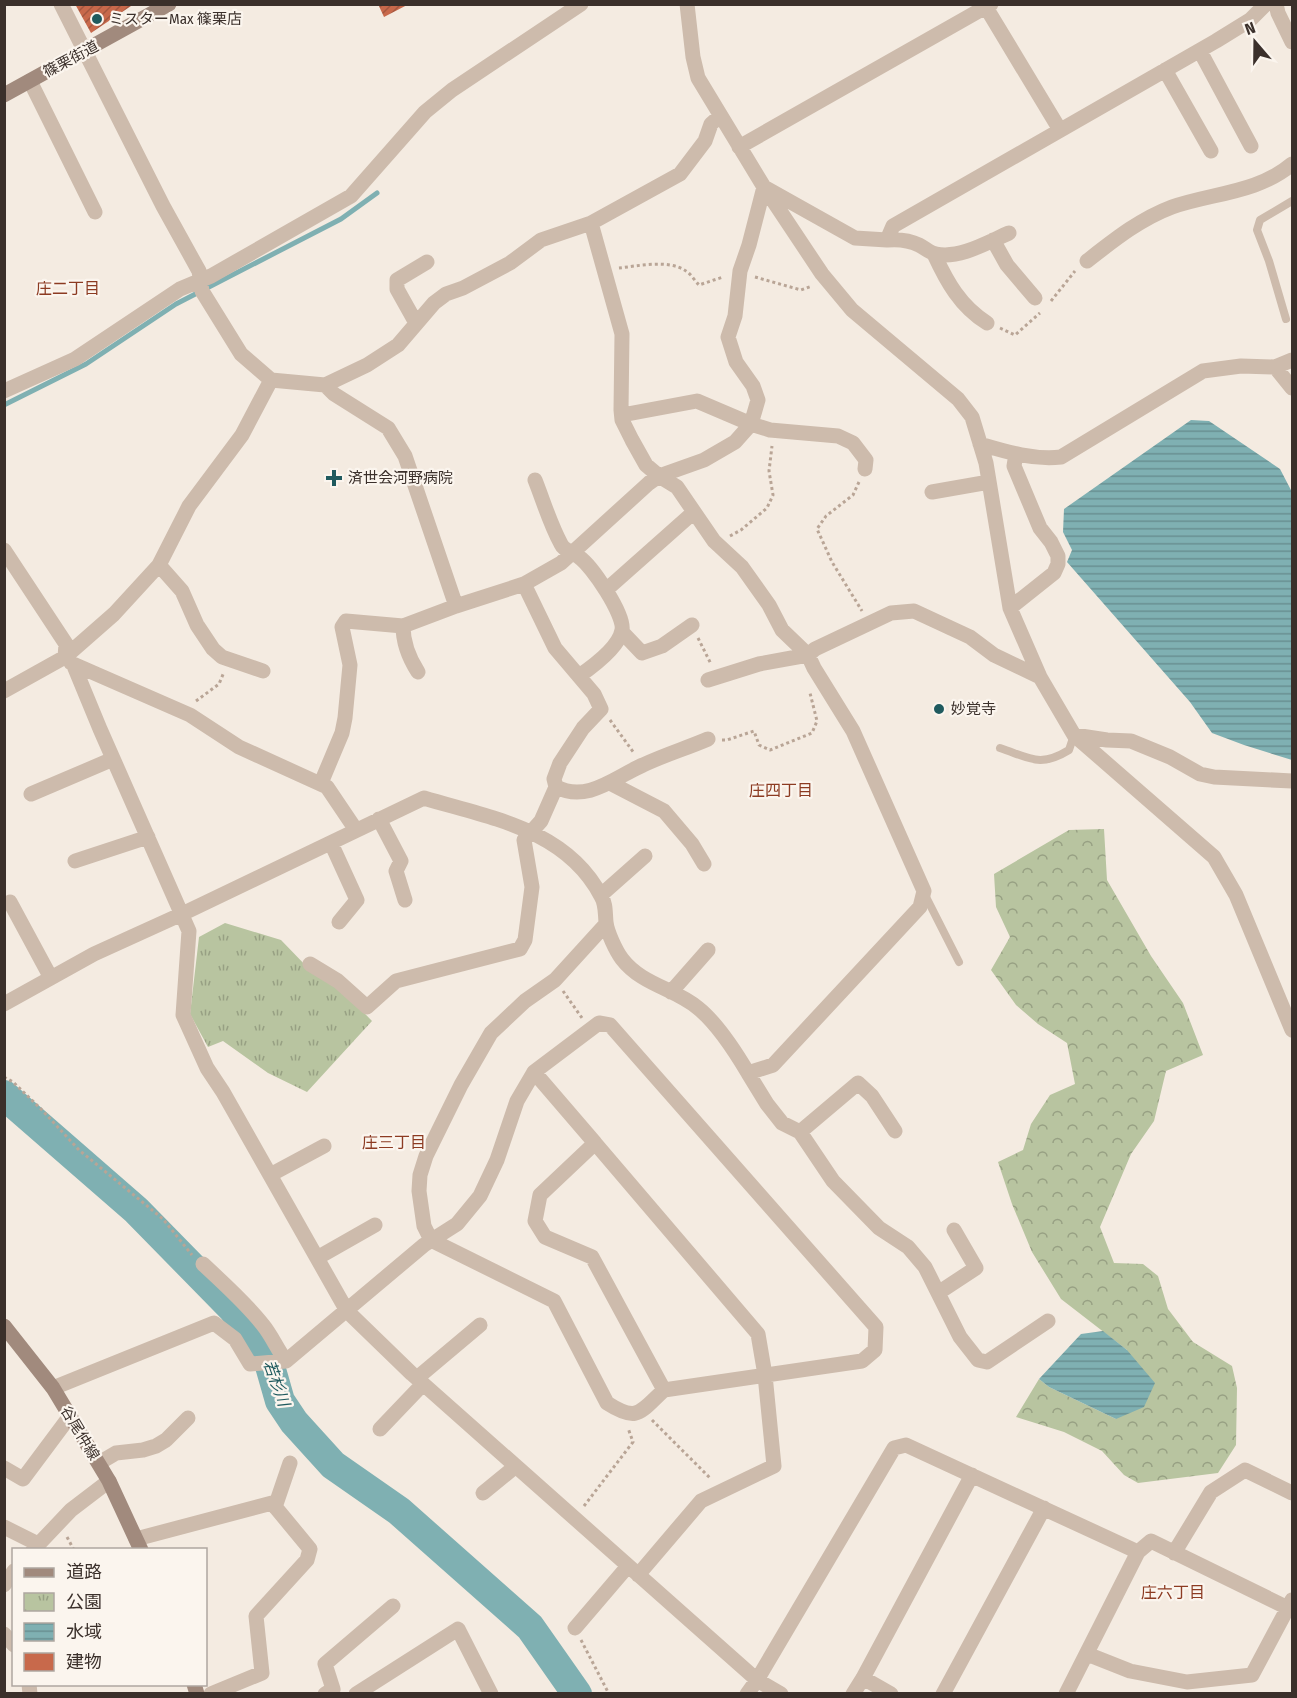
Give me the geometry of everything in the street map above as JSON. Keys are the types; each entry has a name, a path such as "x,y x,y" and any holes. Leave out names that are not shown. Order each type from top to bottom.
{"main road":[{"name":"篠栗街道","path":"4,95 169,4"},
{"name":"谷尾仲線","path":"4,1326 53,1388 110,1481 139,1544"}],"street":[{"path":"61,4 163,206 199,271 202,291 241,354 271,380 325,384 367,365 398,345 434,303 446,294 463,288 510,263 541,240 591,223 680,174 705,141 711,124 720,116"},
{"path":"4,391 75,358 180,289 212,276 351,196 425,112 452,90 581,4"},
{"path":"687,4 693,57 698,78 764,187 828,281 852,310 958,399 972,417 989,482 1010,609 1040,677 1074,735 1214,857 1236,895 1293,1030"},
{"path":"887,240 892,226 1200,51 1250,20 1266,4"},
{"path":"1276,4 1278,13 1293,42"},
{"path":"739,147 987,6 1060,130"},
{"path":"1200,51 1251,146"},
{"path":"1165,70 1211,151"},
{"path":"30,81 95,212"},
{"path":"1087,261 1145,218 1174,206 1253,186 1293,164"},
{"path":"764,187 855,238 898,239 918,244 934,254 949,255 965,251 1009,234"},
{"path":"321,783 342,733 345,718 350,665 342,627 346,621 403,626 524,584 561,563 612,515 659,476 704,460 735,442 751,424 758,400 753,386 736,362 728,337 735,316 740,271 764,187"},
{"path":"591,223 622,334 622,420 646,465 677,487 718,545 742,567 769,605 782,630 811,662 853,731 924,891 920,907 773,1065 748,1073"},
{"path":"993,240 1007,265 1035,298"},
{"path":"934,254 945,278 962,302 987,323"},
{"path":"416,323 397,289 397,280 427,262"},
{"path":"980,444 1043,459 1061,457 1203,370 1241,366 1275,367 1293,360"},
{"path":"1275,367 1293,387"},
{"path":"4,691 69,661 159,565 189,506 242,435 271,380"},
{"path":"325,384 334,394 388,428 405,456 456,606"},
{"path":"622,415 697,401 751,424 776,430 838,436 853,443 866,460 865,469"},
{"path":"1010,609 1054,573 1058,564 1058,556 1040,528 1014,466 1016,454"},
{"path":"535,480 561,546 579,557 606,590 622,621 622,632 602,659 579,676"},
{"path":"932,492 989,482"},
{"path":"606,590 694,512"},
{"path":"4,550 10,570 66,644 69,661 189,931 183,1015 207,1068 223,1092 347,1311 420,1381 757,1680 781,1694"},
{"path":"159,565 182,591 197,625 213,649 222,657 263,670"},
{"path":"310,964 338,981 367,1007 396,981 520,949 525,940 532,887 524,840 541,821 556,787 554,779 560,763 583,729 601,709 594,694 555,648 524,584"},
{"path":"811,662 815,649 891,613 914,611 970,637 994,655 1040,677"},
{"path":"622,632 642,653 662,646 692,625"},
{"path":"403,626 403,638 411,662 418,672"},
{"path":"69,661 184,712 239,747 321,783 327,787 356,830"},
{"path":"713,678 759,664 811,662"},
{"path":"1074,735 1131,741 1170,757 1200,774 1214,777 1293,781"},
{"path":"556,787 565,792 596,790 642,765 708,739"},
{"path":"31,794 113,759"},
{"path":"610,783 664,811 692,844 704,864"},
{"path":"4,1004 94,954 424,798 531,832 562,848 582,866 601,895 605,905 606,924 622,958 645,980 698,1008 733,1048 766,1104 782,1122 800,1132 833,1181 879,1228 908,1247 925,1267 960,1337 978,1360 987,1362 1047,1321"},
{"path":"379,819 402,861 396,871 405,900"},
{"path":"75,861 148,837"},
{"path":"331,843 357,900 339,922"},
{"path":"601,895 645,856"},
{"path":"10,902 51,978"},
{"path":"53,1388 214,1323 235,1339 250,1364 286,1361 430,1240 457,1224 480,1196 498,1160 517,1101 534,1072 599,1023 610,1025 876,1328 875,1350 862,1361 664,1390 633,1415 622,1413 607,1403 555,1301 430,1240 424,1226 419,1191 420,1175 426,1156 461,1085 491,1033 525,1001 555,980 606,924"},
{"path":"671,992 708,951"},
{"path":"534,1072 758,1334 765,1375 774,1466 701,1501 575,1628"},
{"path":"800,1132 858,1083 872,1096 895,1131"},
{"path":"595,1143 540,1194 535,1221 545,1238 592,1257 664,1390"},
{"path":"270,1175 324,1146"},
{"path":"317,1257 375,1225"},
{"path":"938,1293 976,1268 954,1230"},
{"path":"203,1264 261,1322 275,1340 278,1351 286,1361"},
{"path":"380,1429 420,1381 480,1325"},
{"path":"4,1468 23,1479 70,1416"},
{"path":"99,1463 116,1453 156,1446 172,1435 188,1418"},
{"path":"747,1694 894,1448 906,1444 1138,1552"},
{"path":"275,1507 290,1463"},
{"path":"483,1493 516,1466"},
{"path":"1174,1553 1211,1492 1245,1470 1293,1493"},
{"path":"853,1694 972,1475"},
{"path":"4,1527 35,1547 71,1510 110,1481"},
{"path":"139,1544 272,1503 310,1549 307,1560 256,1616 262,1673 212,1694"},
{"path":"943,1694 1044,1508"},
{"path":"1066,1694 1138,1552 1150,1541 1291,1606 1252,1675 1187,1682 1130,1671 1087,1654"},
{"path":"325,1694 333,1689 325,1664 393,1606"},
{"path":"356,1694 458,1629 491,1694"},
{"path":"863,1678 891,1694"}],"lane":[{"path":"1286,319 1269,261 1257,230 1260,220 1293,201"},
{"path":"1000,748 1041,761 1056,758 1069,750 1074,735"},
{"path":"924,891 959,962"}],"path":[{"path":"605,270 663,265 686,271 699,285 740,271 765,281 801,290 828,281"},
{"path":"718,545 741,530 767,508 773,495 770,471 776,430"},
{"path":"865,469 853,495 826,516 817,529 832,562 857,600 868,623"},
{"path":"692,625 713,678"},
{"path":"184,712 219,684 229,659"},
{"path":"708,739 728,740 754,731 759,745 770,750 812,733 817,721 809,689 811,662"},
{"path":"601,709 630,750 640,758 642,765"},
{"path":"555,980 590,1030"},
{"path":"4,1077 13,1082 80,1150 164,1219 187,1250 203,1264"},
{"path":"642,1410 722,1491"},
{"path":"574,1518 633,1442 622,1413"},
{"path":"575,1628 609,1694"}],"green space":[{"path":"1104,829 1107,880 1151,956 1183,1003 1203,1055 1166,1071 1154,1121 1131,1154 1100,1227 1114,1263 1143,1264 1158,1276 1168,1309 1193,1342 1232,1366 1237,1388 1236,1445 1218,1473 1138,1483 1124,1475 1102,1451 1064,1432 1016,1417 1039,1379 1049,1387 1116,1419 1127,1350 1061,1299 1032,1252 998,1162 1023,1150 1031,1124 1050,1095 1075,1084 1067,1043 1038,1024 1016,1005 991,970 1010,937 996,907 994,874 1069,830"},
{"path":"225,923 281,940 310,970 335,983 372,1021 307,1092 268,1073 223,1041 208,1047 190,1014 199,937"}],"water":[{"path":"1191,420 1209,421 1280,469 1292,492 1292,760 1212,733 1190,702 1067,562 1072,550 1063,532 1064,509"},
{"path":"1103,1331 1127,1350 1155,1383 1144,1407 1116,1419 1049,1387 1039,1379 1081,1334"}],"building":[{"name":"ミスターMax 篠栗店","path":"75,4 134,4 91,33"},
{"path":"378,4 409,4 384,17"}],"waterway":[{"path":"4,405 86,364 176,304 341,219 377,193"},
{"name":"若杉川","path":"4,1095 136,1210 233,1309 266,1352 280,1401 294,1422 333,1465 399,1511 530,1627 577,1694"}],"place":[{"name":"ミスターMax 篠栗店","path":"97,19"},
{"name":"済世会河野病院","path":"334,478"},
{"name":"妙覚寺","path":"939,709"}],"district":[{"name":"庄二丁目","path":"68,288"},
{"name":"庄四丁目","path":"781,790"},
{"name":"庄三丁目","path":"394,1142"},
{"name":"庄六丁目","path":"1173,1592"}]}
